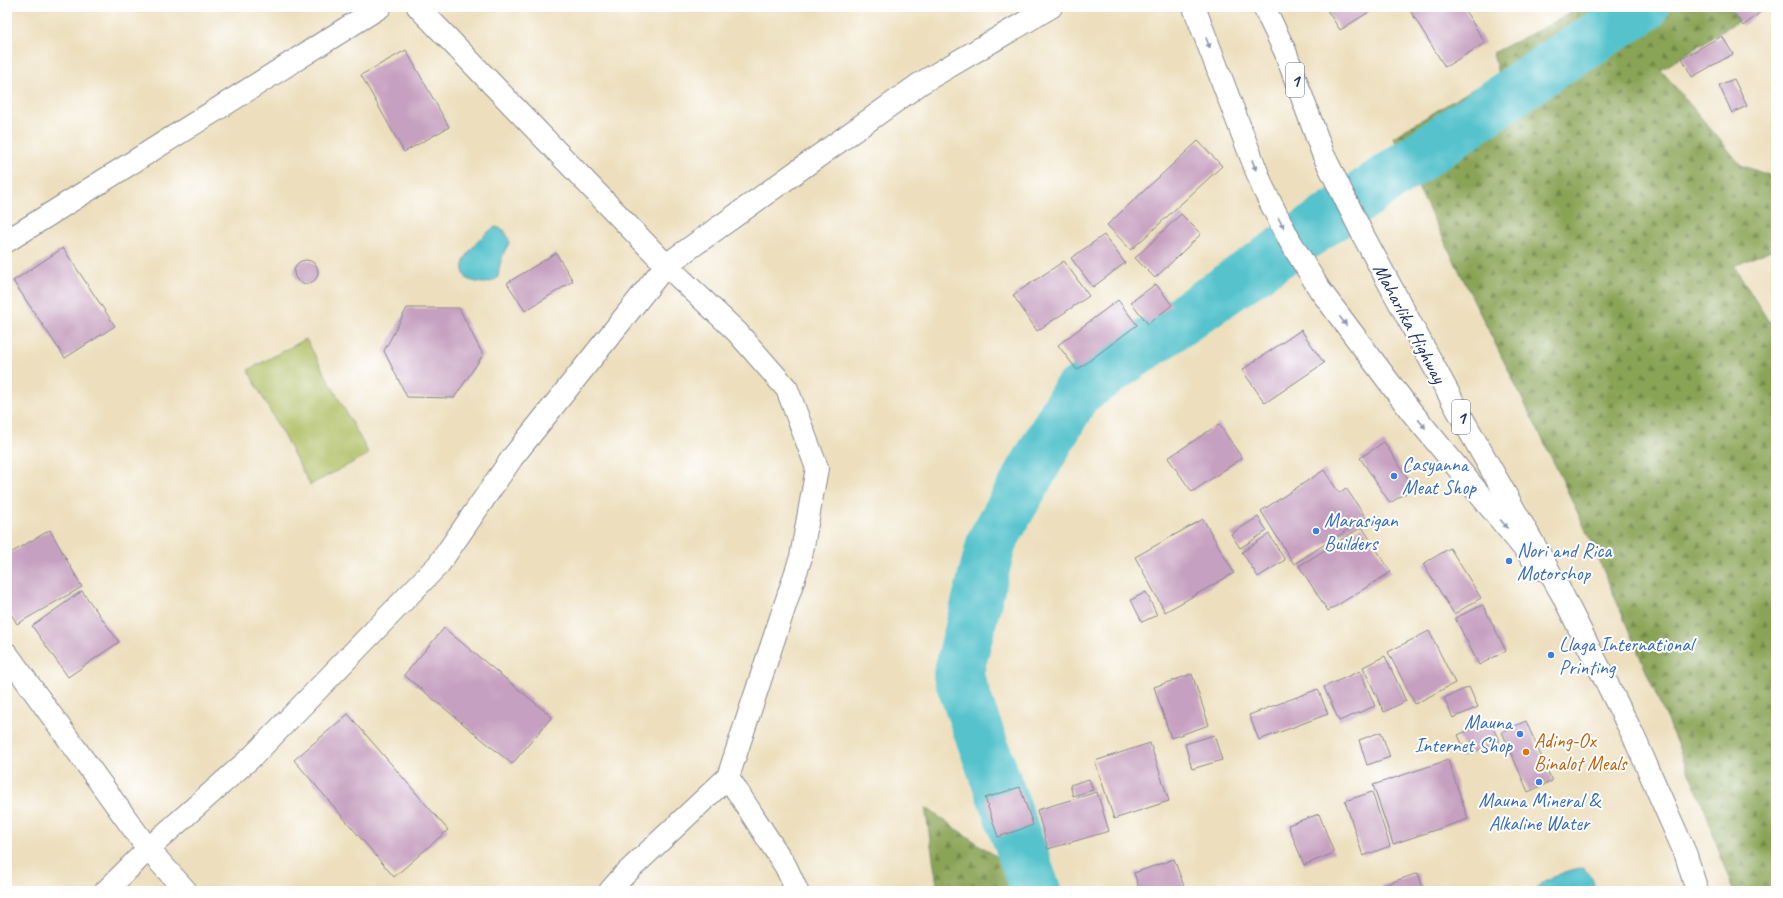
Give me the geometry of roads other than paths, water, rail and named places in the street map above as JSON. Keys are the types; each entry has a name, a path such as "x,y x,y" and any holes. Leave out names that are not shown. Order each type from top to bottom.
{"main road":[{"path":"7,241 380,7"},
{"path":"418,7 666,265 737,332 787,389 817,468 801,557 728,777 624,875 610,891"},
{"path":"106,891 148,849 254,755 439,564 512,458 666,265 921,83 1051,7"},
{"path":"1194,7 1263,188 1290,241 1320,290 1410,410 1562,594"},
{"name":"Maharlika Highway","path":"1264,7 1285,51 1323,154 1364,237 1457,409 1562,594 1633,735 1686,855 1697,891"},
{"path":"7,654 148,849 186,891"},
{"path":"728,777 786,867 798,891"}],"water":[{"path":"496,227 504,230 509,241 501,260 498,277 487,283 467,279 463,268 467,256 475,244"},
{"path":"1582,868 1588,872 1592,878 1595,891 1534,891 1542,883 1549,879 1570,870"}],"waterway":[{"path":"1036,891 958,675 992,541 1076,393 1546,69 1644,7"}],"place":[{"name":"Casyanna Meat Shop","path":"1394,476"},
{"name":"Marasigan Builders","path":"1316,531"},
{"name":"Nori and Rica Motorshop","path":"1509,561"},
{"name":"Llaga International Printing","path":"1551,655"},
{"name":"Mauna Internet Shop","path":"1520,734"},
{"name":"Ading-Ox Binalot Meals","path":"1526,752"},
{"name":"Mauna Mineral & Alkaline Water","path":"1539,782"}]}
